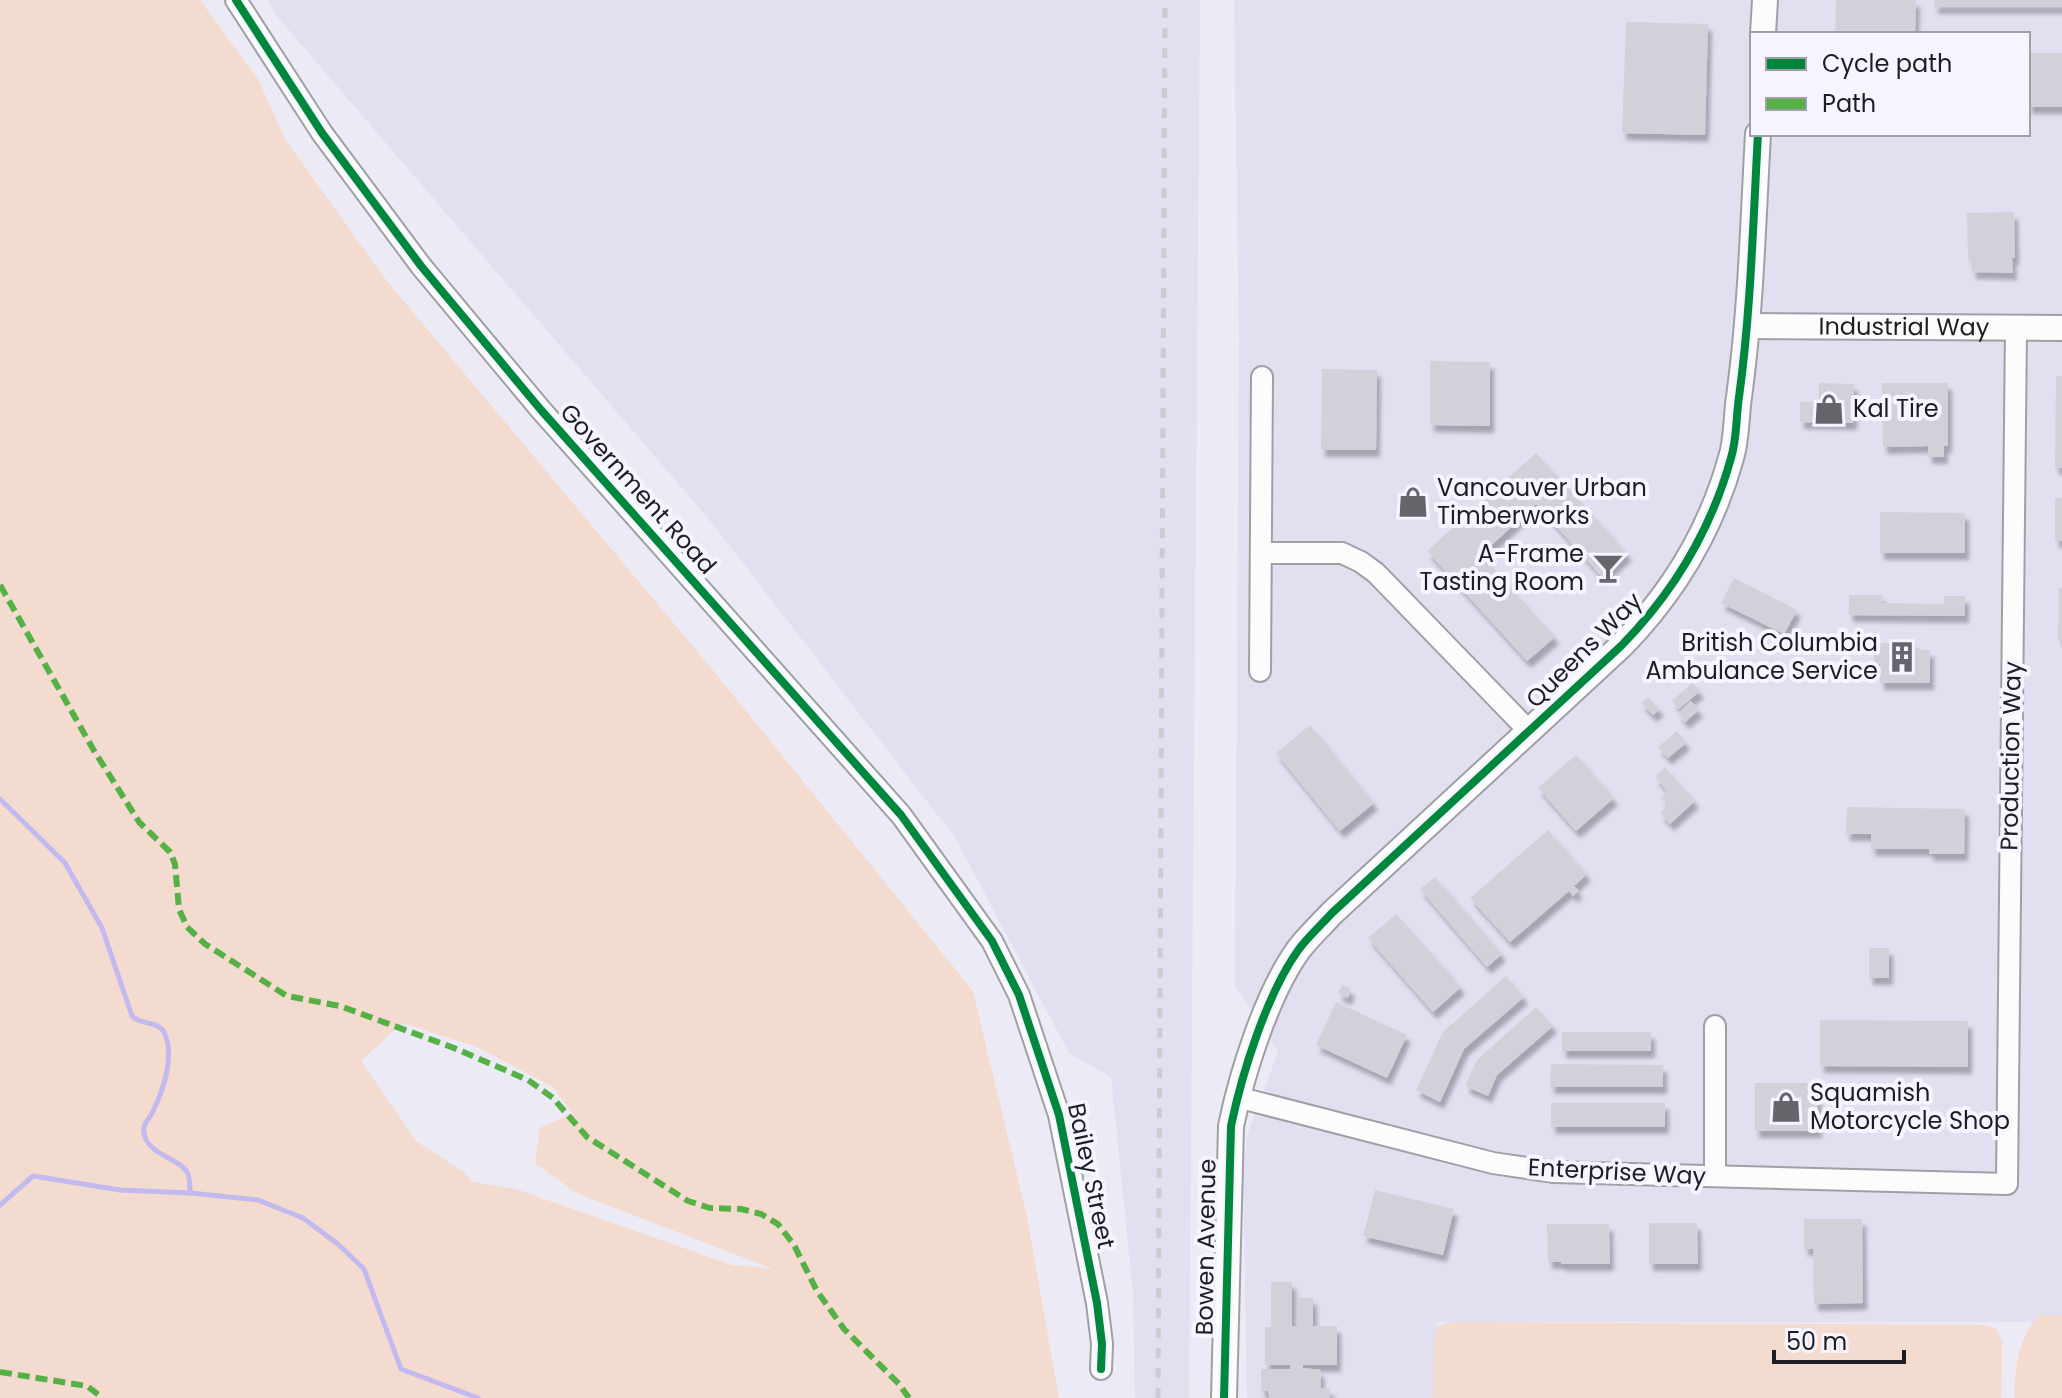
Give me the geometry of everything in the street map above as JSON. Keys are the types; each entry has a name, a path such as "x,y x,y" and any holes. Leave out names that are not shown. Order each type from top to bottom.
{"street":[{"name":"Government Road","path":"236,0 322,133 421,266 541,410 901,815 992,941 1019,995"},
{"path":"1763,32 1765,0"},
{"name":"Queens Way","path":"1237,1097 1273,995 1299,950 1332,913 1602,665 1644,622 1676,581 1690,557 1707,524 1732,455 1748,326 1758,136"},
{"name":"Industrial Way","path":"1748,326 2062,328"},
{"name":"Production Way","path":"2007,1184 2016,328"},
{"path":"1260,671 1262,377"},
{"path":"1261,553 1342,553 1361,562 1376,573 1529,731"},
{"name":"Bailey Street","path":"1019,995 1059,1115 1097,1303 1102,1344 1101,1369"},
{"path":"1715,1026 1715,1176"},
{"name":"Enterprise Way","path":"1237,1097 1493,1163 1553,1172 2007,1184"},
{"name":"Bowen Avenue","path":"1224,1398 1228,1147 1237,1097"}],"shaded area":[{"path":"0,0 200,0 258,79 285,139 386,280 712,669 973,991 1027,1217 1059,1398 0,1398","holes":["402,1023 477,1047 553,1087 572,1113 540,1128 535,1163 576,1193 773,1269 732,1265 516,1189 472,1182 464,1172 416,1141 361,1061"]},
{"path":"267,0 1200,0 1189,1398 1135,1398 1133,1293 1111,1077 1069,1053 956,839 712,523 276,15"},
{"path":"1234,0 2062,0 2062,1322 1437,1322 1436,1398 1247,1398 1243,1167 1248,1133 1278,1052 1235,986 1239,340"},
{"path":"2040,1315 2062,1315 2062,1398 2014,1398 2022,1343"},
{"path":"1453,1322 1984,1325 1996,1328 2002,1341 2001,1398 1433,1398 1434,1339 1438,1326"}],"building":[{"path":"1836,0 1916,0 1915,32 1835,32"},
{"path":"1934,0 2062,0 2062,7 1934,7"},
{"path":"1626,22 1708,24 1705,135 1622,133"},
{"path":"2030,53 2062,53 2062,107 2030,107"},
{"path":"2014,212 2013,273 1972,272 1971,258 1968,258 1967,213"},
{"path":"1430,361 1490,362 1490,426 1430,425"},
{"path":"1322,369 1377,370 1376,450 1321,450"},
{"path":"2056,376 2062,376 2062,468 2055,468"},
{"path":"1819,383 1854,384 1853,423 1800,422 1800,402 1819,402"},
{"path":"1882,383 1948,383 1948,446 1944,446 1944,457 1928,457 1928,446 1883,447"},
{"path":"1536,453 1628,554 1602,577 1536,504 1481,555 1555,637 1527,661 1427,551"},
{"path":"2055,498 2062,498 2062,541 2055,541"},
{"path":"1880,512 1965,513 1965,553 1880,553"},
{"path":"1734,578 1797,610 1784,634 1721,603"},
{"path":"2059,588 2062,588 2062,639 2058,639"},
{"path":"1849,595 1882,595 1882,603 1944,604 1944,596 1965,596 1965,616 1849,615"},
{"name":"British Columbia Ambulance Service","path":"1874,643 1915,643 1915,650 1930,650 1930,683 1880,683 1880,664 1874,664"},
{"path":"1692,683 1700,691 1679,709 1672,701"},
{"path":"1648,697 1660,709 1653,715 1641,703"},
{"path":"1691,701 1699,710 1685,722 1678,713"},
{"path":"1310,725 1374,803 1340,831 1276,753"},
{"path":"1677,731 1686,743 1668,758 1658,747"},
{"path":"1576,755 1614,798 1576,831 1538,788"},
{"path":"1665,767 1695,801 1670,824 1660,813 1668,806 1661,798 1668,792 1655,777"},
{"path":"1847,807 1965,809 1964,854 1929,854 1929,849 1871,849 1871,834 1846,834"},
{"path":"1548,830 1587,874 1574,886 1579,891 1573,896 1569,891 1510,942 1470,898"},
{"path":"1435,877 1502,954 1487,967 1420,889"},
{"path":"1396,914 1461,987 1433,1012 1368,938"},
{"path":"1869,948 1889,948 1889,978 1869,978"},
{"path":"1506,976 1524,997 1464,1049 1440,1102 1416,1090 1443,1032"},
{"path":"1342,985 1351,989 1348,998 1338,994"},
{"path":"1336,1002 1407,1035 1387,1078 1316,1045"},
{"path":"1536,1007 1553,1026 1497,1075 1488,1096 1465,1086 1477,1060"},
{"path":"1820,1020 1968,1021 1968,1067 1820,1066"},
{"path":"1562,1032 1651,1032 1651,1051 1562,1051"},
{"path":"1551,1064 1663,1065 1663,1087 1550,1087"},
{"name":"Squamish Motorcycle Shop","path":"1755,1083 1817,1083 1818,1131 1755,1131"},
{"path":"1551,1103 1665,1103 1665,1127 1551,1127"},
{"path":"1375,1190 1454,1209 1443,1255 1363,1236"},
{"path":"1804,1219 1862,1219 1863,1303 1814,1304 1813,1249 1804,1249"},
{"path":"1649,1223 1697,1223 1698,1264 1649,1264"},
{"path":"1547,1224 1609,1224 1610,1264 1548,1262"},
{"path":"1271,1282 1292,1282 1292,1326 1297,1326 1297,1298 1313,1298 1313,1326 1337,1326 1337,1365 1303,1365 1303,1368 1320,1370 1321,1389 1330,1388 1330,1398 1270,1398 1268,1391 1261,1391 1261,1369 1290,1369 1290,1365 1265,1365 1265,1327 1271,1327"}],"waterway":[{"path":"0,799 65,863 102,928 132,1016 158,1026 164,1032 168,1051 167,1072 144,1133 151,1146 184,1169 189,1176 190,1193"},
{"path":"0,1205 33,1176 120,1190 258,1200 303,1218 364,1269 401,1369 478,1398"}],"railway":[{"path":"1158,1398 1165,0"}],"marked path":[{"path":"0,585 93,749 139,822 170,852 175,864 179,909 187,927 205,944 287,996 340,1006 454,1048 528,1080 553,1098 587,1137 688,1201 710,1208 741,1209 761,1214 778,1224 794,1245 817,1291 844,1329 909,1398"},
{"path":"0,1372 87,1386 103,1398"}],"cycle path":[{"path":"236,0 322,133 421,266 541,410 901,815 992,941 1019,995 1059,1115 1097,1303 1102,1344 1101,1369"},
{"path":"1224,1398 1231,1126 1249,1058 1266,1010 1287,967 1311,935 1621,646 1657,604 1688,559 1723,485 1734,443 1749,299 1758,136"}],"place":[{"name":"Kal Tire","path":"1829,409"},
{"name":"Vancouver Urban Timberworks","path":"1413,502"},
{"name":"A-Frame Tasting Room","path":"1608,568"},
{"name":"British Columbia Ambulance Service","path":"1902,657"},
{"name":"Squamish Motorcycle Shop","path":"1786,1107"}]}
